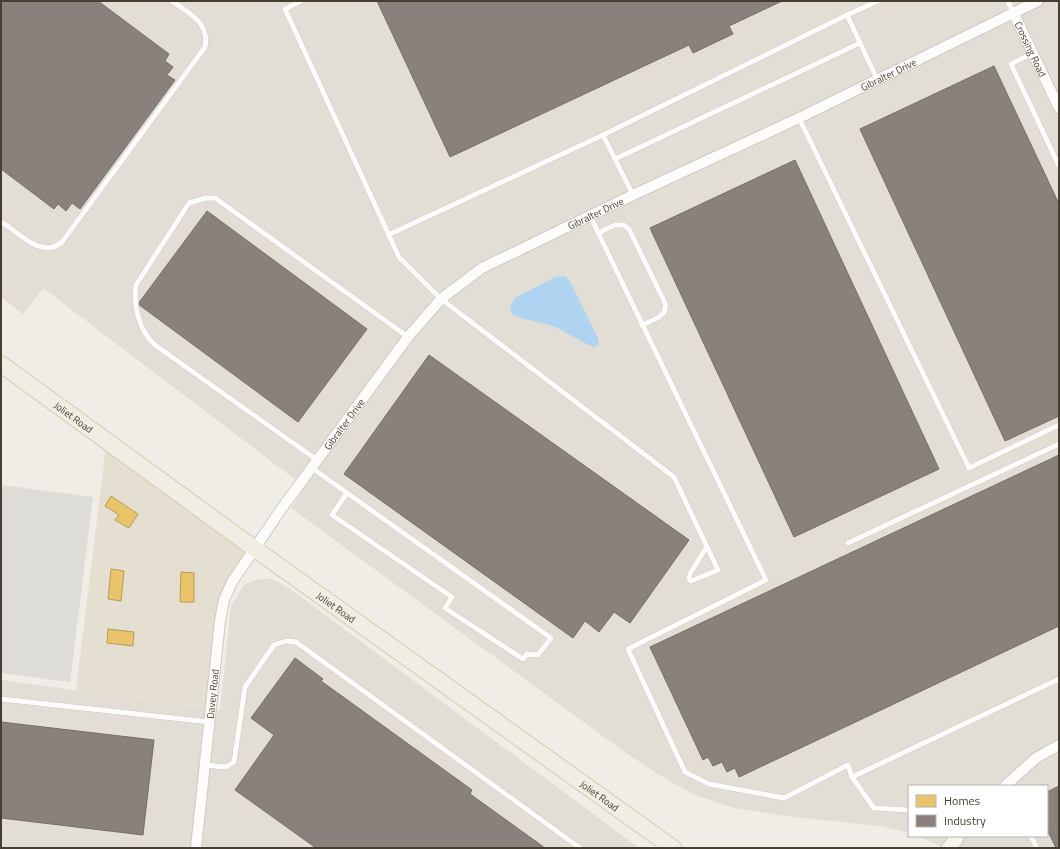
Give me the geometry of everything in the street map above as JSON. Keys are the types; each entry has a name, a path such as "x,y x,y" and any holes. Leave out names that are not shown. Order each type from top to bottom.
{"main road":[{"name":"Joliet Road","path":"1,364 255,549 673,848"}],"street":[{"name":"Gibralter Drive","path":"255,549 408,337 441,299 482,268 633,195 799,118 1038,1"},
{"name":"Crossing Road","path":"1013,12 1059,108"},
{"name":"Davey Road","path":"196,848 204,765 224,600 232,582 255,549"},
{"path":"1006,785 1036,758 1059,745"}],"lane":[{"path":"1,222 40,248 52,249 62,242 205,47 206,42 203,25 172,1"},
{"path":"301,1 285,9 399,258 441,299 674,477 706,548 718,570 691,581 689,578 690,574 706,548"},
{"path":"388,235 603,134 878,1"},
{"path":"1008,1 1013,12"},
{"path":"847,15 877,79"},
{"path":"615,159 860,42"},
{"path":"1033,53 1012,64 1059,166"},
{"path":"799,118 969,468 1059,425"},
{"path":"603,134 633,195"},
{"path":"347,493 332,515 452,597 445,608 524,659 527,654 538,655 551,638 347,493 315,464 155,345 143,332 135,292 136,285 189,203 206,198 215,198 408,337"},
{"path":"590,216 766,580 628,649 685,772 709,784 784,798 848,765 852,777 874,808 908,810"},
{"path":"598,233 615,225 624,225 629,230 665,303 666,311 663,316 642,325"},
{"path":"848,543 1059,444"},
{"path":"204,765 226,767 234,762 245,687 274,645 286,640 296,642 580,848"},
{"path":"852,777 1059,679"},
{"path":"1,699 209,722"},
{"path":"1032,837 1037,848"}],"shaded area":[{"path":"1,1 1059,1 1059,848 945,848 918,837 1048,837 1048,785 908,785 908,833 879,826 786,816 734,808 695,795 659,775 619,748 291,508 305,487 43,288 23,314 1,297"},
{"path":"106,447 249,550 231,576 207,708 76,690"},
{"path":"1,485 93,497 70,682 1,673"},
{"path":"261,579 270,579 281,583 293,591 639,848 1,848 1,680 220,710 231,606 244,585"}],"water":[{"path":"565,276 570,281 598,338 599,344 594,347 562,330 523,319 512,314 510,306 515,298 555,277"}],"building: Homes":[{"path":"111,496 138,514 129,528 115,520 119,515 105,506"},
{"path":"111,569 124,571 121,601 108,599"},
{"path":"181,572 194,573 194,602 180,602"},
{"path":"108,629 134,632 133,646 107,643"}],"building: Industry":[{"path":"1,1 98,1 169,54 165,61 173,67 167,75 175,80 80,209 72,203 66,211 58,204 54,209 1,169"},
{"path":"377,1 782,1 729,26 733,34 693,53 689,45 450,157"},
{"path":"994,66 1059,204 1059,416 1005,441 860,129"},
{"path":"795,160 939,469 794,537 650,228"},
{"path":"207,211 367,329 298,422 138,304"},
{"path":"429,355 689,540 630,623 614,612 599,632 585,621 573,638 344,474"},
{"path":"1059,455 1059,626 739,777 735,768 727,772 722,762 713,766 708,757 703,760 650,647"},
{"path":"295,658 323,679 321,681 472,790 470,794 545,848 316,848 235,790 274,735 251,718"},
{"path":"1,722 154,740 143,835 1,818"},
{"path":"1059,786 1059,848 1056,848 1048,831 1048,792"}]}
